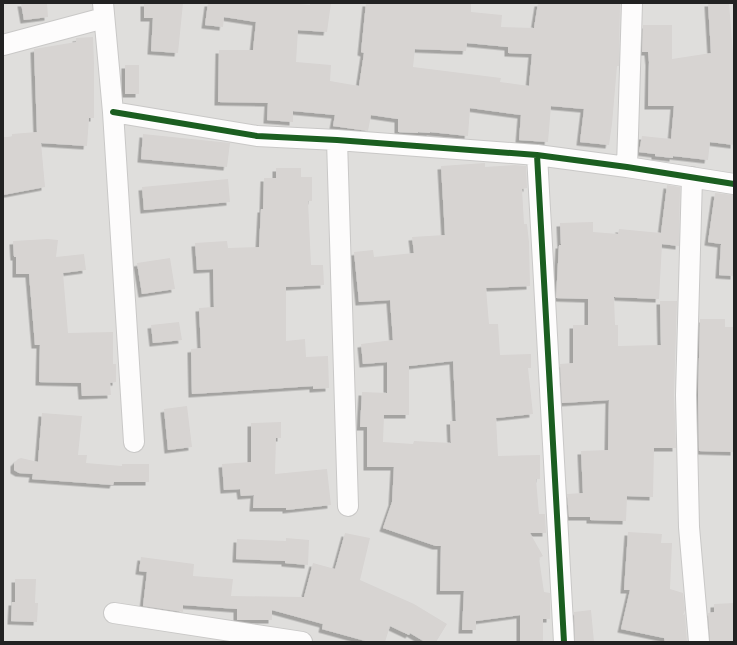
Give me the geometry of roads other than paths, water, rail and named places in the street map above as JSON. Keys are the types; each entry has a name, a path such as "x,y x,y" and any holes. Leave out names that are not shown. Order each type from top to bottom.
{"street":[{"path":"627,167 632,3"},
{"path":"3,45 104,10 113,112 134,442"},
{"path":"113,112 257,136 338,140 537,155 627,167 734,184"},
{"path":"338,140 348,506"},
{"path":"537,155 564,642"},
{"path":"692,177 686,395 690,527 699,642"},
{"path":"114,613 302,642"}]}
